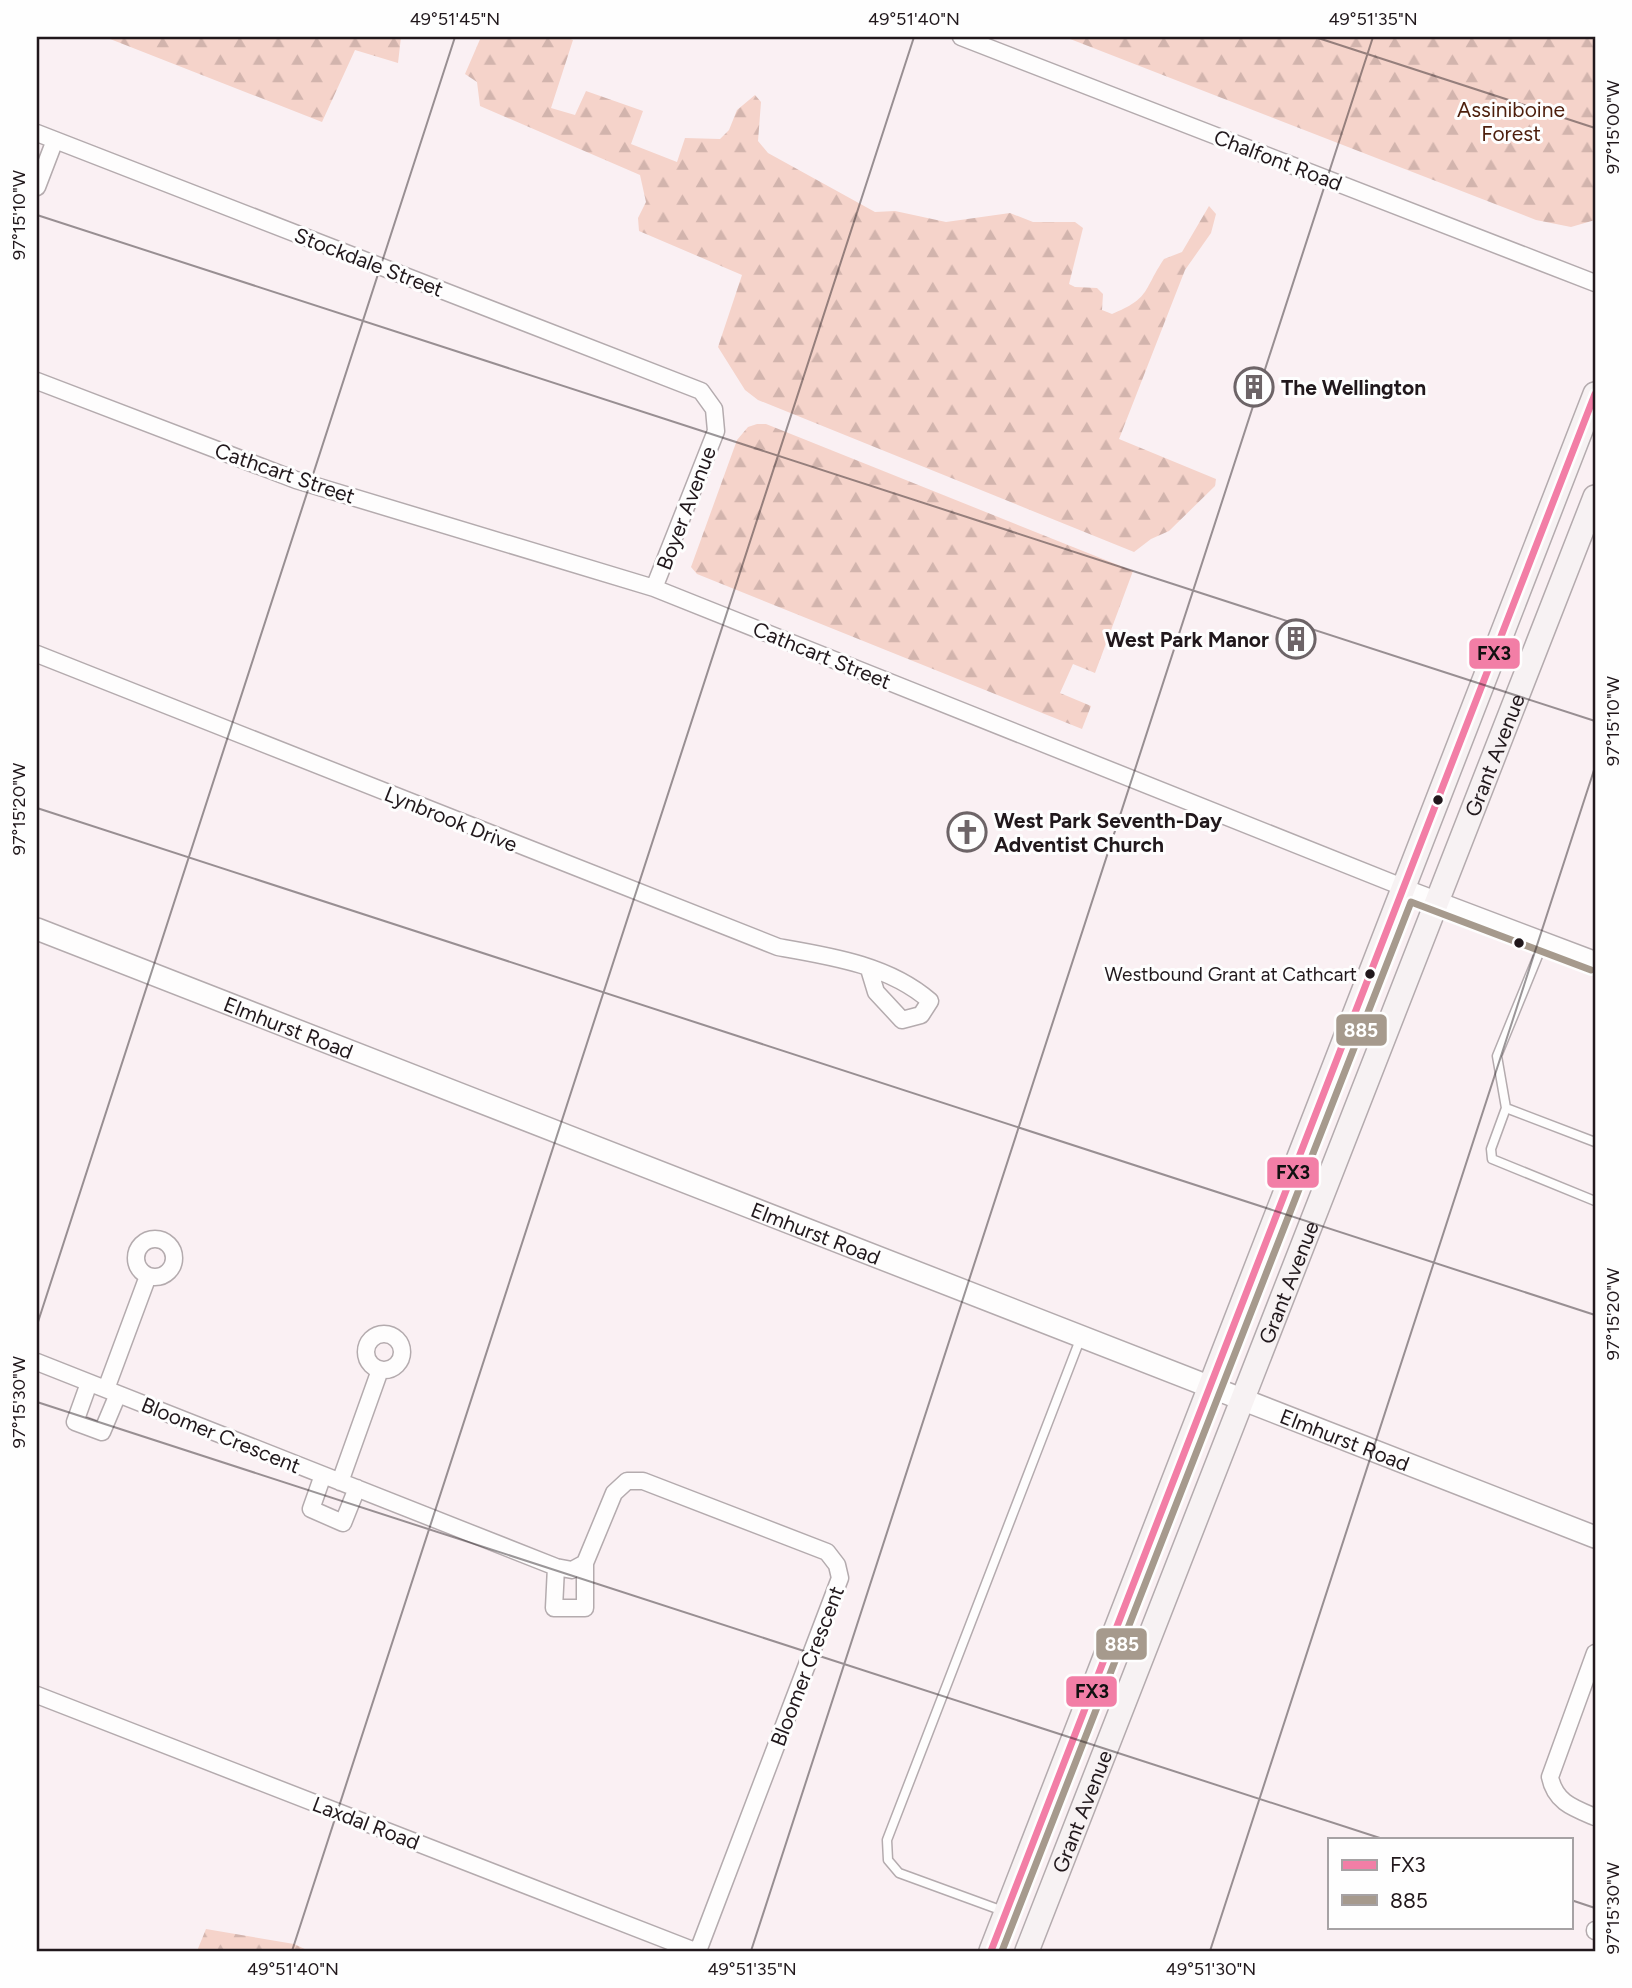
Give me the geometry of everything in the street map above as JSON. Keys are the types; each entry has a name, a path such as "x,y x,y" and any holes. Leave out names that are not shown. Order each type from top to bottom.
{"main road":[{"name":"Grant Avenue","path":"991,1951 1595,394"},
{"name":"Grant Avenue","path":"1027,1951 1595,498"},
{"path":"1070,1745 1101,1760"}],"street":[{"name":"Chalfont Road","path":"961,37 1595,283"},
{"name":"Stockdale Street","path":"37,133 701,391"},
{"path":"37,187 55,140"},
{"name":"Cathcart Street","path":"37,381 296,480 654,588 1405,888 1595,960"},
{"name":"Boyer Avenue","path":"654,588 716,431 714,409 701,391"},
{"name":"Lynbrook Drive","path":"37,654 778,947 846,959 869,969"},
{"name":"Elmhurst Road","path":"37,929 1595,1537"},
{"path":"112,1392 148,1276"},
{"name":"Bloomer Crescent","path":"37,1362 555,1567 572,1570 585,1563"},
{"path":"340,1482 380,1370"},
{"name":"Bloomer Crescent","path":"89,1383 75,1422 102,1432 112,1392"},
{"name":"Bloomer Crescent","path":"323,1475 311,1509 343,1523 357,1488"},
{"name":"Bloomer Crescent","path":"555,1567 554,1608 585,1608 585,1563 614,1493 627,1481 643,1481 827,1552 836,1565 840,1578 697,1951"},
{"path":"1595,1653 1550,1777 1553,1790 1561,1801 1595,1817"},
{"name":"Laxdal Road","path":"37,1695 697,1951"}],"lane":[{"path":"1544,941 1497,1056 1506,1108 1490,1149 1492,1159 1595,1201"},
{"path":"1506,1108 1595,1142"},
{"path":"1006,1913 899,1874 888,1860 887,1840 1082,1336"}],"green space":[{"path":"105,37 401,37 398,63 355,50 322,122"},
{"path":"481,37 564,37 573,40 551,108 575,115 586,91 643,111 631,144 677,162 685,138 720,139 729,130 737,110 755,95 761,102 758,141 768,153 875,212 895,211 946,222 1010,213 1033,222 1075,222 1083,228 1069,284 1075,287 1097,288 1103,294 1102,310 1112,314 1140,298 1164,259 1182,252 1209,206 1216,214 1211,233 1185,270 1119,439 1216,479 1215,486 1169,531 1151,539 1134,552 758,400 745,390 718,347 742,275 639,231 638,218 646,202 640,175 480,106 477,82 465,74"},
{"name":"Assiniboine Forest","path":"1065,37 1595,37 1595,220 1571,227 1536,220"},
{"path":"766,424 1133,571 1095,673 1073,664 1060,693 1091,706 1082,729 697,574 691,567 737,440 748,427"},
{"path":"206,1929 294,1944 309,1951 197,1951"}],"transit line":[{"name":"FX3","path":"991,1951 1595,394"},
{"name":"885","path":"1002,1951 1411,902 1591,970"}],"place":[{"name":"The Wellington","path":"1254,387"},
{"name":"West Park Manor","path":"1296,639"},
{"name":"West Park Seventh-Day Adventist Church","path":"967,832"},
{"name":"Westbound Grant at Cathcart","path":"1370,974"}]}
